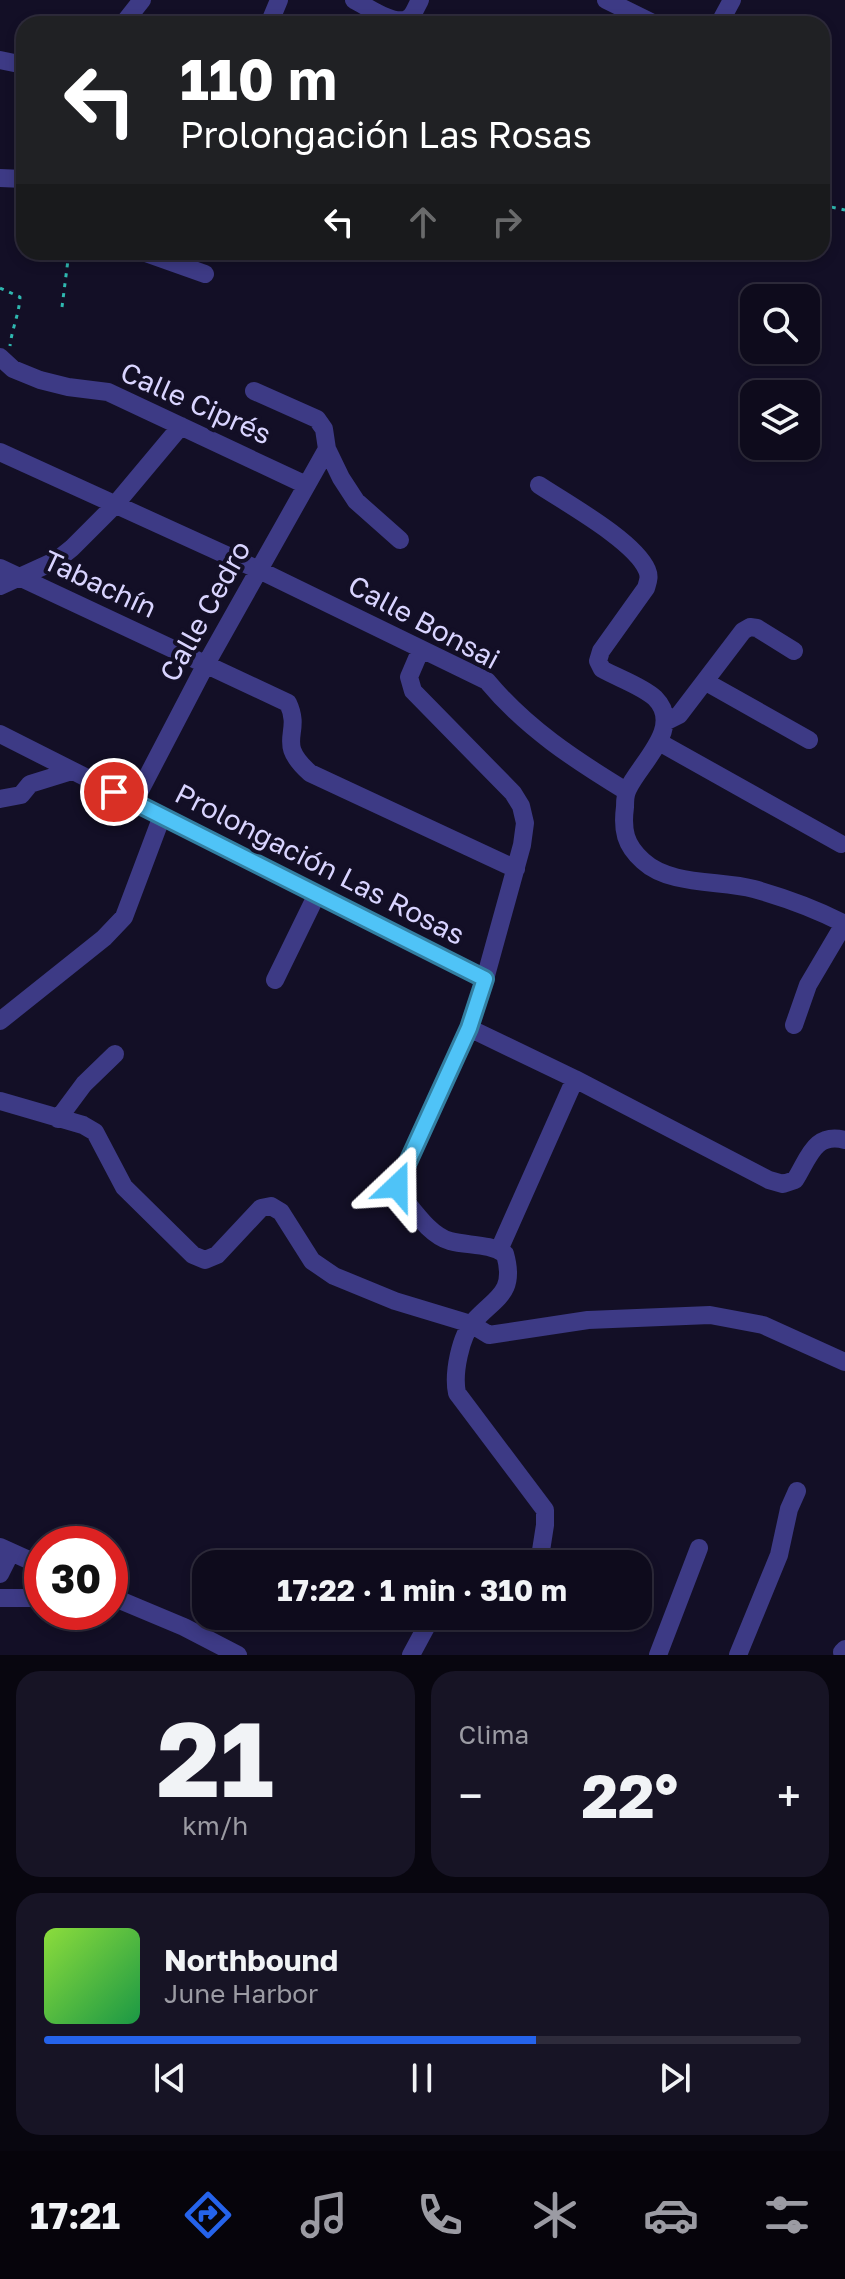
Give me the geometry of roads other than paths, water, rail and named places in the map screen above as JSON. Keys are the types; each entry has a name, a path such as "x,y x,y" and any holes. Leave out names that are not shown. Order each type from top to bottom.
{"street":[{"path":"129,16 142,0"},
{"path":"354,0 386,16"},
{"path":"606,0 639,16"},
{"path":"166,260 205,274"},
{"name":"Calle Ciprés","path":"6,363 40,380 108,392 306,485"},
{"path":"254,391 317,419 324,429 327,449 356,501 400,540"},
{"path":"0,586 57,560 114,506 181,426"},
{"name":"Calle Cedro","path":"134,802 206,664 327,449"},
{"name":"Calle Bonsai","path":"0,452 259,570 487,681 511,710 579,763 626,791"},
{"path":"539,485 627,544 647,569 649,578 646,588 601,651 598,661 602,669 653,696 662,707 665,722 659,742 626,791 623,826 628,846 646,864 671,875 750,888 812,908 845,924 808,985 794,1025"},
{"name":"Tabachín","path":"0,568 288,703 294,715 290,747 297,762 310,773 516,869"},
{"path":"665,722 679,715 743,631 750,627 757,628 794,651"},
{"path":"421,649 409,677 413,691 513,793 521,806 525,823 516,869 469,1028 397,1186 399,1193 438,1237 499,1250 505,1254 509,1282 502,1296 471,1324 456,1364 454,1379 457,1393 545,1510 544,1550"},
{"path":"706,682 809,740"},
{"name":"Prolongación Las Rosas","path":"0,734 485,979"},
{"path":"659,742 841,844"},
{"path":"0,799 21,795 30,784 72,771"},
{"path":"0,1021 104,938 124,917 162,816"},
{"path":"275,980 317,894"},
{"path":"469,1028 575,1079 769,1180 783,1184 795,1180 819,1142 832,1137 845,1140"},
{"path":"58,1119 84,1084 115,1054"},
{"path":"499,1250 575,1079"},
{"path":"0,1101 83,1125 95,1132 124,1187 193,1255 205,1260 217,1255 261,1208 271,1206 281,1212 312,1261 334,1276 395,1301 471,1324 489,1335 588,1320 710,1315 763,1325 845,1362"},
{"path":"738,1655 779,1555 789,1509 797,1491"},
{"path":"658,1655 699,1548"},
{"path":"0,1574 6,1549"},
{"path":"0,1598 24,1598"},
{"path":"128,1604 184,1627 238,1655"},
{"path":"411,1655 424,1630"}]}
